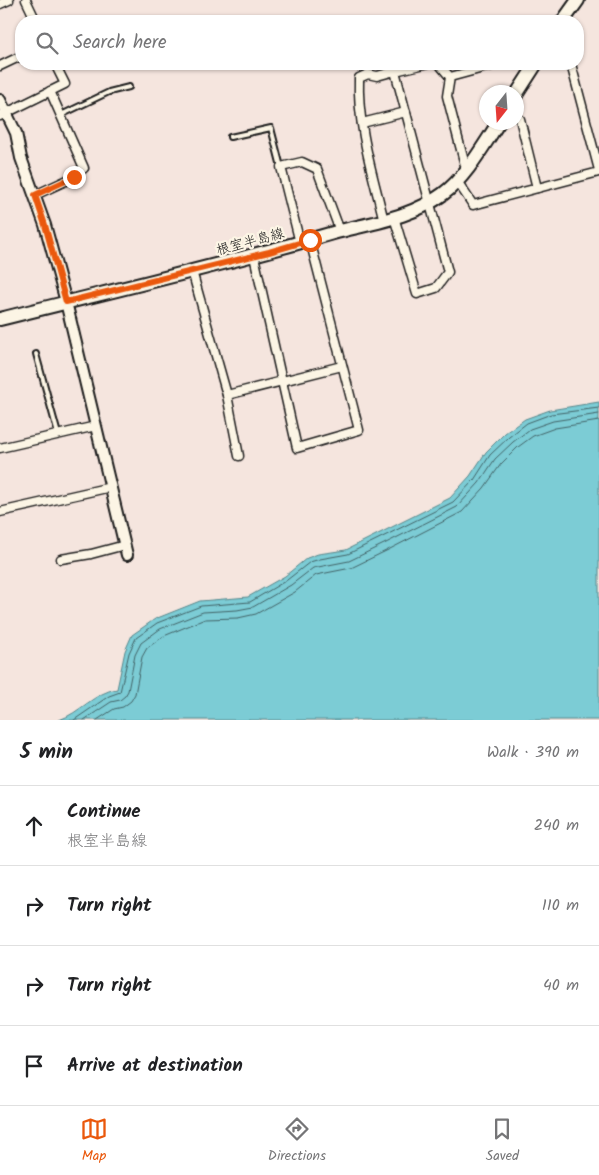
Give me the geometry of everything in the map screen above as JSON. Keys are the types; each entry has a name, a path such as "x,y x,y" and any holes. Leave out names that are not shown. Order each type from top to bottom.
{"main road":[{"path":"567,15 578,0"},
{"path":"522,85 532,70"},
{"name":"根室半島線","path":"0,319 254,256 389,219 428,203 443,194 457,181 477,156 493,130"}],"street":[{"path":"0,4 9,0"},
{"path":"26,0 33,15"},
{"path":"0,66 15,59"},
{"path":"3,115 65,84 58,70"},
{"path":"395,71 428,203 448,272 436,288 417,294 389,219 362,123 358,99 359,78 368,74 377,76 395,71 399,70"},
{"path":"444,70 450,77"},
{"path":"450,77 476,70"},
{"path":"457,181 472,205 599,171 573,70"},
{"path":"450,77 446,96 466,169"},
{"path":"35,195 74,177 84,168 50,91"},
{"path":"0,100 3,115 16,133 21,158 45,225 66,302 126,550 62,559"},
{"path":"362,123 406,112"},
{"path":"523,130 537,188"},
{"path":"254,256 297,448 359,430 342,366 282,167 302,162 318,170 340,231"},
{"path":"192,271 227,395 239,456"},
{"path":"227,395 342,366"},
{"path":"0,448 96,426"},
{"path":"0,512 111,487"}],"lane":[{"path":"61,115 109,92 129,87"},
{"path":"230,137 271,128 282,167"},
{"path":"36,354 58,435"}],"water":[{"path":"599,402 599,720 59,720 74,713 102,694 117,689 125,651 132,635 155,619 200,601 248,597 285,576 307,558 318,554 346,550 450,498 470,476 486,452 505,433 525,419 550,410"}],"route":[{"path":"74,177 35,195 66,302 269,252 310,240"}]}
